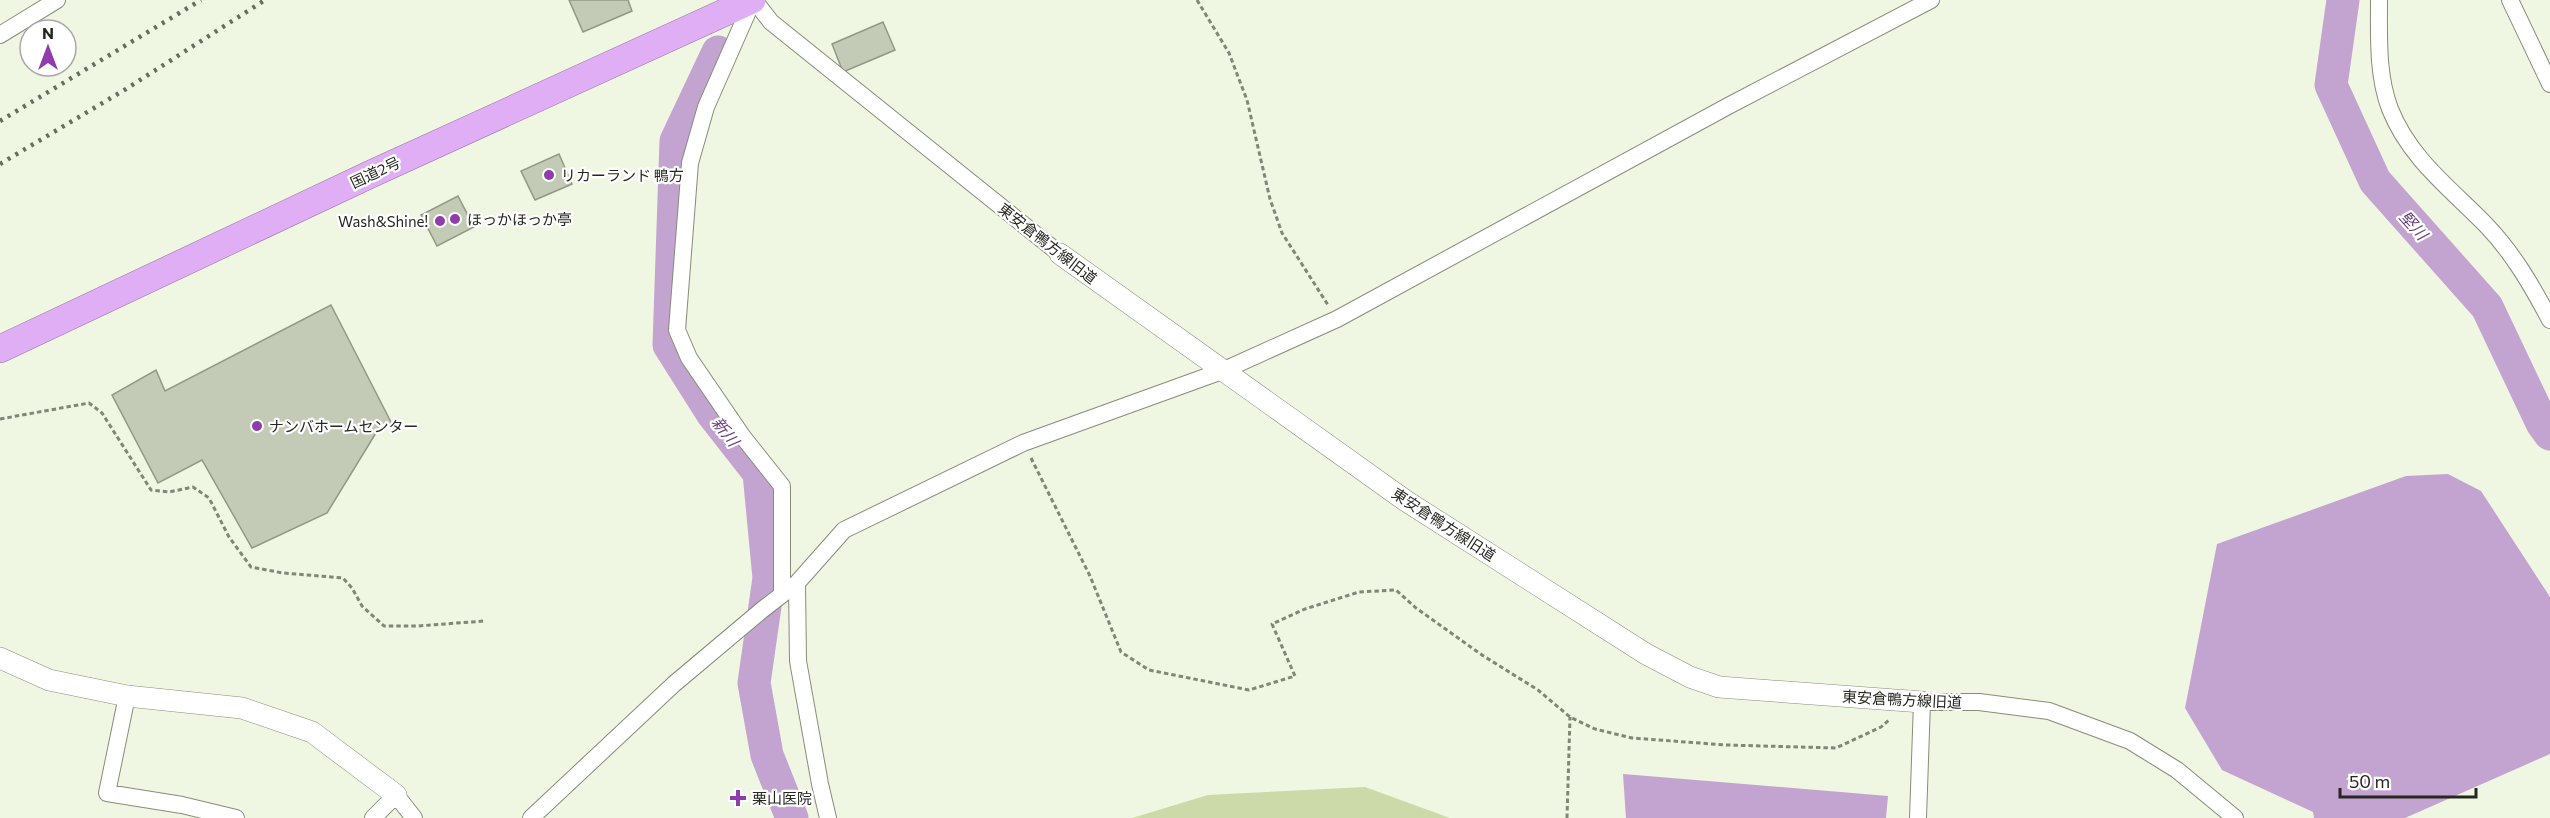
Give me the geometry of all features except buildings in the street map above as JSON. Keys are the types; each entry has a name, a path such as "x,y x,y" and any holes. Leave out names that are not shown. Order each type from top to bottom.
{"highway":[{"name":"国道2号","path":"0,349 371,174 753,0"}],"street":[{"path":"0,35 57,0"},
{"path":"753,0 706,106 690,163 677,330 689,358 743,437 782,486 782,593"},
{"name":"東安倉鴨方線旧道","path":"753,0 771,22 1060,254 1406,501 1646,654 1690,676 1719,687 1916,702 1979,702 2049,711 2130,741 2177,770 2235,818"},
{"path":"531,818 674,684 797,583 844,530 1023,443 1222,371 1337,319 1730,105 1931,0"},
{"path":"2379,0 2379,62 2390,108 2408,146 2438,180 2487,226 2527,276 2550,320"},
{"path":"2510,0 2550,84"},
{"path":"797,583 798,661 828,818"},
{"path":"0,658 49,680 128,696 242,708 312,732 396,795 414,818"},
{"path":"128,696 107,792 183,805 236,818"},
{"path":"1916,702 1918,818"},
{"path":"373,818 396,795"}],"path":[{"path":"1197,0 1228,53 1247,100 1270,199 1282,233 1337,319"},
{"path":"0,419 89,403 102,413 151,490 169,492 193,487 209,498 229,537 251,567 284,573 342,578 352,588 362,606 384,626 484,621"},
{"path":"1023,443 1090,576 1121,652 1149,670 1249,690 1295,676 1272,624 1305,609 1359,592 1396,590 1416,608 1482,655 1538,690 1570,717 1595,729 1632,738 1726,745 1836,748 1881,727 1916,702"},
{"path":"1568,818 1570,717"}],"green space":[{"path":"1365,787 1450,818 1132,818 1208,795"}],"shaded area":[{"path":"2448,474 2481,491 2550,597 2550,754 2405,818 2314,818 2313,812 2222,770 2185,708 2217,544 2406,476"},
{"path":"1623,774 1888,796 1886,818 1626,818"}],"waterway":[{"name":"堅川","path":"2343,0 2331,85 2375,181 2487,307 2542,423 2550,434"},
{"name":"新川","path":"718,52 676,141 669,345 712,413 759,473 769,578 754,683 767,755 792,818"}],"railway":[{"path":"0,121 201,0"},
{"path":"0,164 126,89 265,0"}],"place":[{"name":"リカーランド 鴨方","path":"549,175"},
{"name":"ほっかほっか亭","path":"455,219"},
{"name":"Wash&Shine!","path":"440,221"},
{"name":"ナンバホームセンター","path":"257,426"},
{"name":"栗山医院","path":"738,798"}]}
